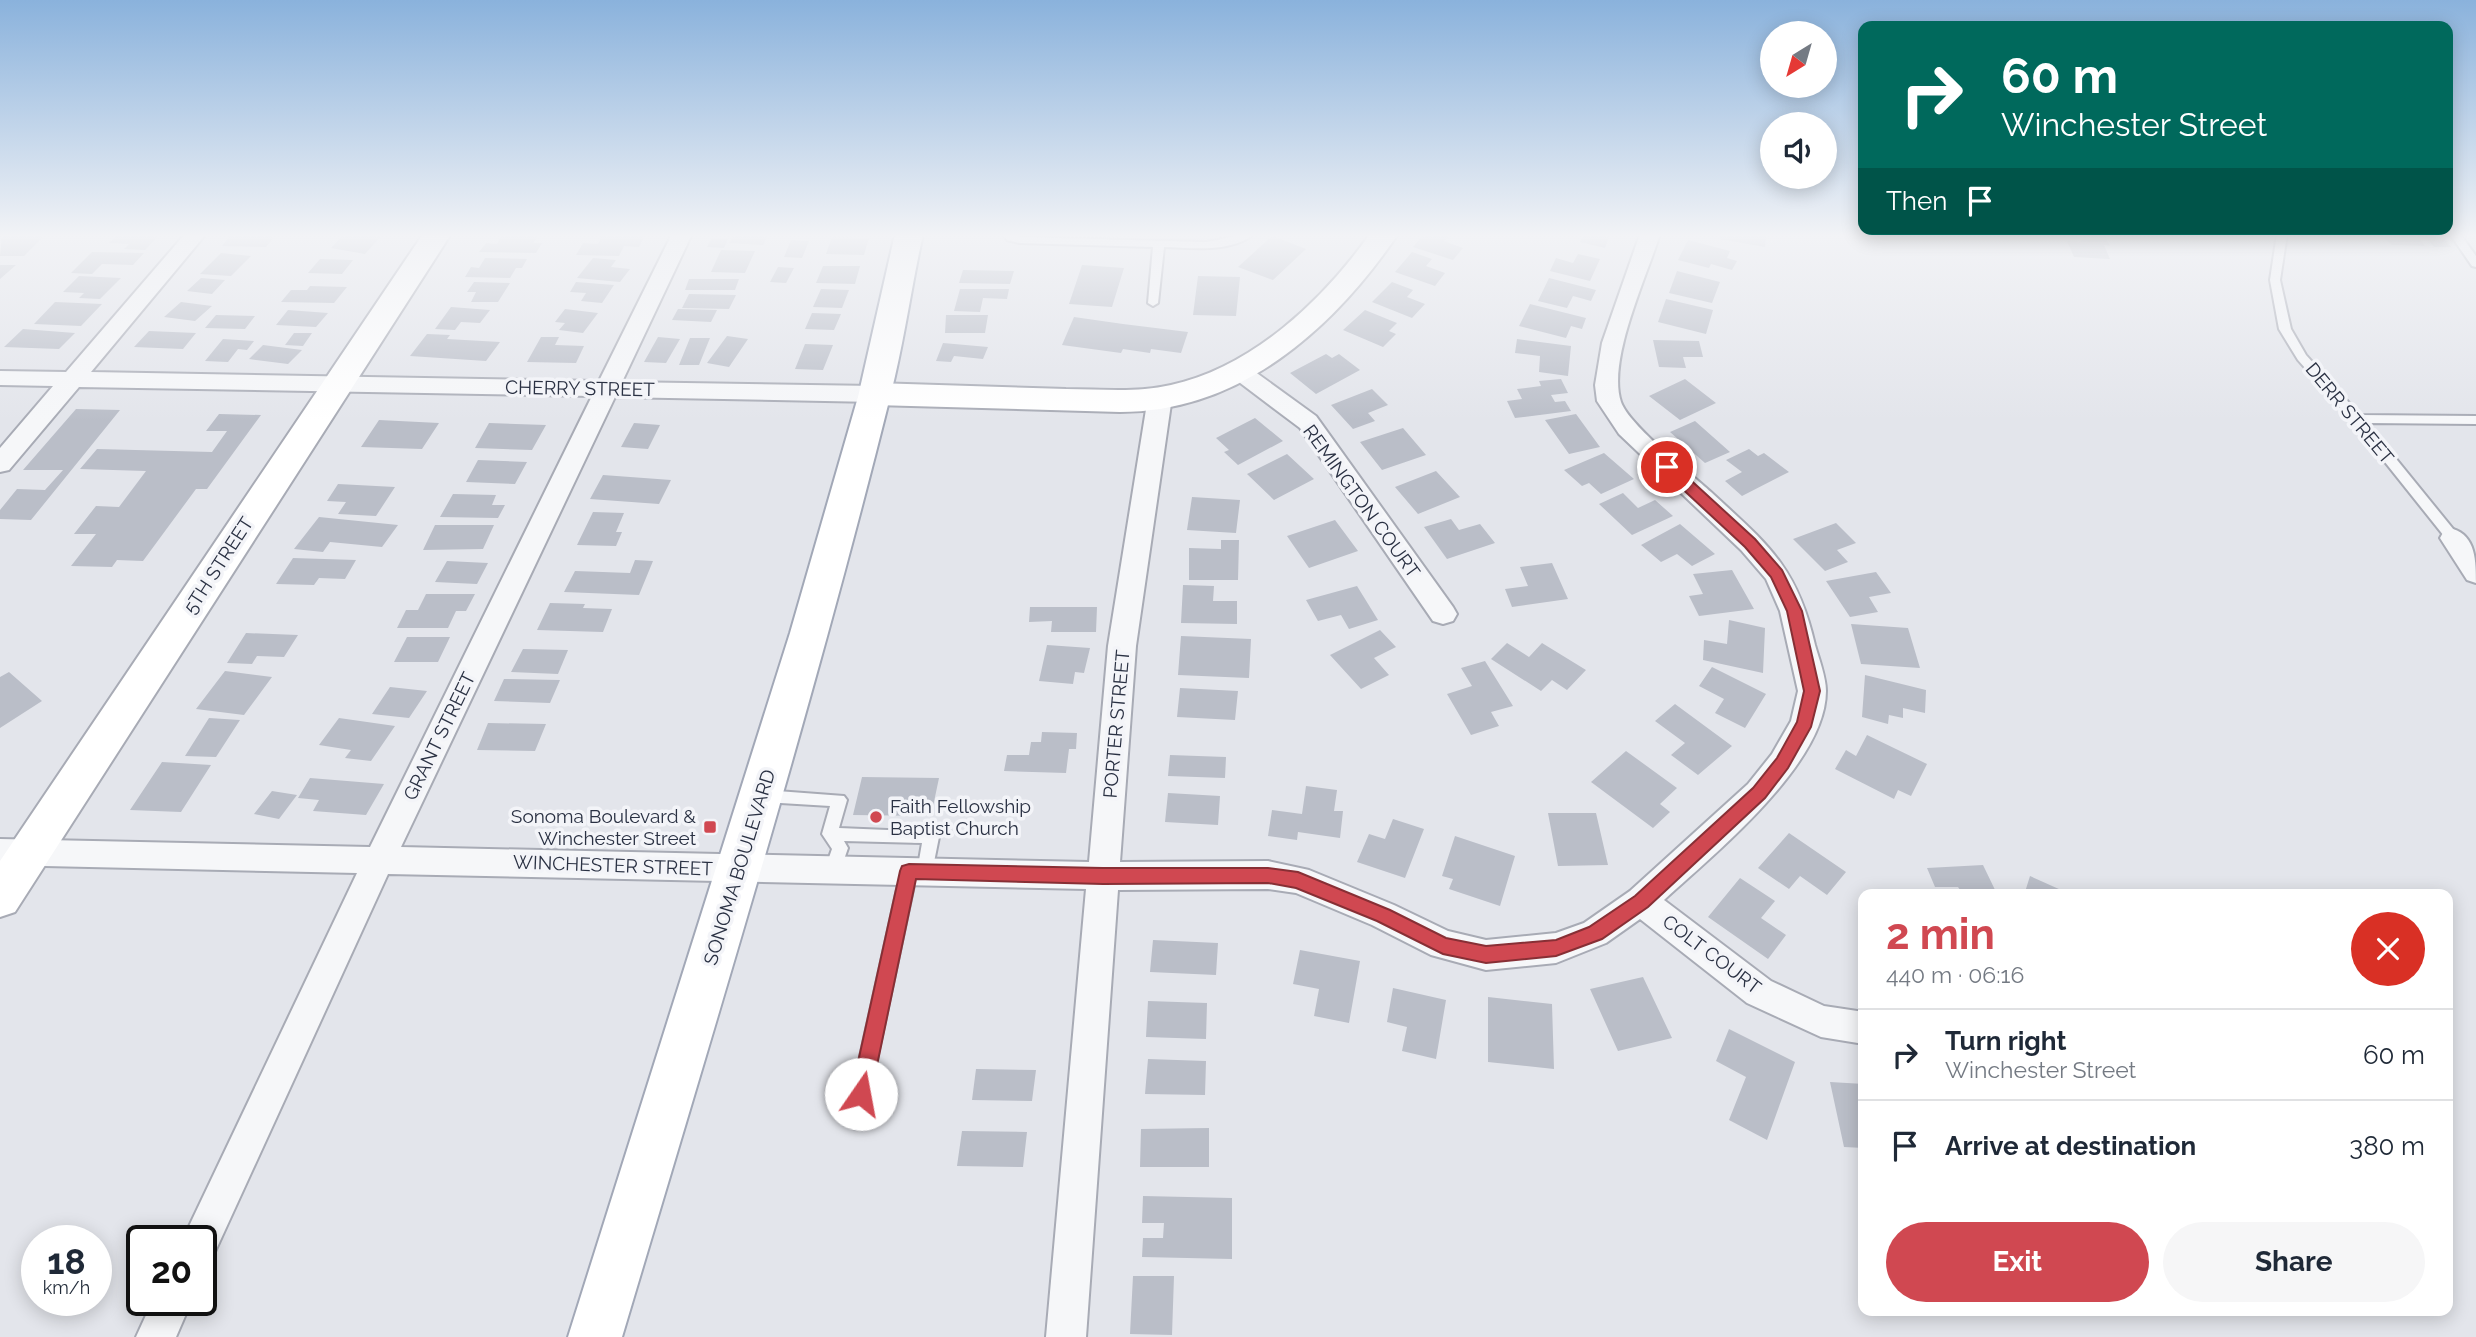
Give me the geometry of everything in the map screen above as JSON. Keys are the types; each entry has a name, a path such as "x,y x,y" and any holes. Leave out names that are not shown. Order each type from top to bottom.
{"street":[{"path":"0,464 144,296"},
{"name":"5TH STREET","path":"0,898 15,852 395,296"},
{"name":"GRANT STREET","path":"208,1225 380,858 652,296"},
{"name":"SONOMA BOULEVARD","path":"595,1337 740,869 875,394 893,296"},
{"name":"SONOMA BOULEVARD","path":"875,394 915,296"},
{"path":"1160,397 1223,380 1239,371 1273,351 1332,296"},
{"name":"WINCHESTER STREET","path":"15,852 1103,876 1268,875 1298,880 1383,915 1443,945 1486,955 1556,948 1595,933 1641,901 1759,793 1783,763 1805,723 1812,691 1794,611 1777,574 1750,543 1631,432 1616,416 1608,399 1606,371 1610,348 1628,296"},
{"name":"REMINGTON COURT","path":"1239,371 1278,397 1308,422 1443,614"},
{"name":"CHERRY STREET","path":"0,378 607,388 1142,401 1160,397"},
{"name":"PORTER STREET","path":"1066,1337 1122,646 1160,397"},
{"name":"DERR STREET","path":"2453,538 2476,573"},
{"name":"COLT COURT","path":"1641,901 1759,992 1821,1021 1858,1027"},
{"path":"156,1337 166,1316"}],"lane":[{"path":"1153,303 1154,296"},
{"name":"DERR STREET","path":"2278,296 2285,329 2302,357 2357,419 2453,538"},
{"path":"2357,419 2476,420"},
{"path":"761,795 839,800 830,834"},
{"path":"830,834 840,848 833,869"},
{"path":"830,834 931,837 917,872 855,1120"}],"building":[{"path":"81,296 103,296 100,299 79,298"},
{"path":"286,296 339,296 334,303 281,302"},
{"path":"474,296 502,296 498,302 471,302"},
{"path":"584,296 606,296 602,303 581,301"},
{"path":"688,296 735,296 729,309 682,308"},
{"path":"818,296 847,296 842,308 813,307"},
{"path":"958,296 1008,296 1007,299 983,298 980,312 954,311"},
{"path":"1072,296 1115,296 1112,307 1069,304"},
{"path":"1195,296 1238,296 1236,316 1193,315"},
{"path":"1378,296 1408,296 1425,304 1412,318 1372,302"},
{"path":"1540,296 1573,296 1567,308 1538,301"},
{"path":"1574,296 1593,296 1591,301"},
{"path":"1684,296 1715,296 1712,303"},
{"path":"1666,299 1713,310 1706,334 1658,322"},
{"path":"55,302 102,304 81,326 34,324"},
{"path":"181,302 212,306 195,321 164,317"},
{"path":"1530,304 1586,318 1582,329 1571,326 1566,338 1519,326"},
{"path":"451,307 490,310 480,323 461,322 455,330 435,329"},
{"path":"565,309 598,313 583,333 559,330 565,323 555,322"},
{"path":"678,309 717,310 711,322 672,320"},
{"path":"288,310 328,313 316,327 276,325"},
{"path":"1365,310 1397,323 1389,331 1396,334 1383,347 1343,330"},
{"path":"812,313 841,314 834,330 805,329"},
{"path":"216,315 255,316 245,329 205,328"},
{"path":"946,315 988,315 985,333 945,333"},
{"path":"1074,317 1188,332 1181,353 1151,349 1150,353 1123,349 1121,353 1062,345"},
{"path":"23,329 75,333 59,349 4,347"},
{"path":"149,331 196,333 183,349 134,347"},
{"path":"294,333 312,333 303,346 285,345"},
{"path":"427,334 450,335 447,339 500,342 486,361 410,356"},
{"path":"727,336 748,339 729,367 707,363"},
{"path":"541,337 559,337 555,345 584,346 576,363 527,362"},
{"path":"658,337 680,339 666,363 644,362"},
{"path":"690,338 710,338 699,365 679,365"},
{"path":"223,339 254,341 247,350 238,349 228,362 205,361"},
{"path":"1517,339 1571,346 1568,376 1539,372 1540,356 1515,353"},
{"path":"1653,340 1699,341 1703,357 1683,357 1686,368 1659,367"},
{"path":"943,343 988,347 983,359 954,356 951,362 936,361"},
{"path":"805,344 833,345 823,370 795,369"},
{"path":"263,345 302,350 288,364 249,359"},
{"path":"1326,354 1332,358 1339,354 1360,370 1316,394 1290,373"},
{"path":"1561,379 1568,393 1551,395 1555,402 1565,401 1571,411 1515,418 1507,401 1522,399 1517,389 1541,386 1539,381"},
{"path":"1685,379 1716,403 1680,420 1649,396"},
{"path":"1372,389 1388,405 1368,413 1375,421 1353,429 1331,405"},
{"path":"76,409 120,410 31,520 0,519 0,510 17,489 45,490 63,470 23,470"},
{"path":"219,414 261,415 207,489 196,489 143,561 117,560 112,567 71,566 96,534 74,534 96,506 119,507 146,471 80,469 97,449 212,452 227,431 206,431"},
{"path":"1576,414 1600,447 1569,454 1545,420"},
{"path":"1255,418 1283,441 1238,465 1224,452 1229,450 1216,438"},
{"path":"379,420 439,423 422,449 361,447"},
{"path":"1695,421 1730,452 1705,463 1670,432"},
{"path":"489,423 546,425 532,450 475,448"},
{"path":"634,423 660,425 648,449 621,447"},
{"path":"1403,428 1426,455 1382,470 1360,442"},
{"path":"1749,449 1758,456 1764,453 1789,472 1742,496 1725,481 1742,472 1726,460"},
{"path":"1604,453 1634,479 1601,494 1589,483 1582,486 1564,470"},
{"path":"1287,454 1314,479 1274,500 1247,474"},
{"path":"478,460 527,462 515,484 466,482"},
{"path":"1436,471 1460,497 1418,514 1395,487"},
{"path":"603,475 671,480 659,504 590,499"},
{"path":"338,484 395,487 376,516 338,514 346,502 327,501"},
{"path":"1623,493 1638,508 1655,500 1673,516 1632,535 1599,504"},
{"path":"453,494 496,495 492,505 505,505 498,518 440,517"},
{"path":"1192,497 1240,500 1236,533 1187,530"},
{"path":"593,512 624,513 616,532 622,532 616,546 577,545"},
{"path":"319,517 398,525 382,547 330,542 323,552 294,549"},
{"path":"1451,519 1459,530 1480,524 1495,543 1447,559 1424,527"},
{"path":"1335,520 1358,551 1309,568 1287,536"},
{"path":"1836,523 1856,543 1837,550 1848,562 1825,571 1793,539"},
{"path":"1680,524 1715,554 1692,566 1677,554 1661,562 1641,545"},
{"path":"435,525 494,525 483,549 423,550"},
{"path":"1221,540 1239,540 1238,580 1189,580 1189,548 1221,549"},
{"path":"293,558 356,560 345,579 319,578 314,585 276,584"},
{"path":"635,560 653,561 639,595 564,592 575,571 630,573"},
{"path":"447,561 488,563 477,584 435,582"},
{"path":"1552,563 1568,599 1512,607 1505,589 1528,586 1520,567"},
{"path":"1732,570 1754,609 1699,616 1689,596 1703,594 1693,574"},
{"path":"1876,572 1891,593 1869,597 1878,612 1850,617 1826,581"},
{"path":"1183,585 1214,586 1213,601 1237,601 1237,624 1181,623"},
{"path":"1357,586 1378,620 1349,629 1341,615 1318,621 1306,600"},
{"path":"426,594 475,594 466,611 456,611 448,628 397,628 406,610 418,610"},
{"path":"550,603 585,604 583,608 612,609 603,632 537,630"},
{"path":"1030,607 1097,607 1096,632 1051,632 1052,621 1029,622"},
{"path":"1729,620 1765,628 1763,673 1703,660 1704,640 1727,644"},
{"path":"1851,624 1908,628 1920,668 1861,664"},
{"path":"1380,630 1396,647 1374,658 1389,675 1361,689 1330,655"},
{"path":"246,633 298,635 284,657 257,656 252,664 227,663"},
{"path":"1181,636 1251,639 1249,678 1178,675"},
{"path":"407,637 450,637 438,662 394,662"},
{"path":"1507,643 1529,657 1542,643 1586,670 1567,690 1552,680 1541,691 1491,659"},
{"path":"1047,645 1090,648 1084,673 1075,672 1073,684 1039,681"},
{"path":"523,649 568,650 558,674 511,672"},
{"path":"1485,661 1513,706 1491,712 1499,726 1471,735 1447,694 1472,686 1461,668"},
{"path":"1712,667 1766,694 1745,728 1715,713 1724,699 1699,686"},
{"path":"225,671 272,677 244,715 196,709"},
{"path":"9,672 42,701 0,728 0,677"},
{"path":"1865,675 1926,690 1925,713 1903,708 1903,718 1889,715 1888,724 1862,717"},
{"path":"504,679 560,680 550,703 494,701"},
{"path":"390,687 427,691 409,718 372,714"},
{"path":"1180,688 1238,691 1235,720 1177,717"},
{"path":"1675,704 1732,746 1698,775 1671,755 1685,743 1655,721"},
{"path":"209,718 240,720 216,757 185,756"},
{"path":"339,718 395,726 371,761 345,758 351,750 319,745"},
{"path":"488,723 546,724 535,751 477,750"},
{"path":"1042,732 1077,733 1076,749 1069,749 1066,773 1004,771 1007,755 1029,755 1031,742 1041,742"},
{"path":"1867,735 1927,764 1911,796 1898,790 1894,799 1835,769 1846,750 1856,756"},
{"path":"1626,751 1677,788 1660,804 1670,812 1653,828 1591,782"},
{"path":"1170,755 1226,757 1225,778 1168,776"},
{"path":"162,762 211,765 181,812 130,810"},
{"path":"862,777 939,778 931,816 853,815"},
{"path":"310,778 384,784 366,815 313,811 319,800 298,798"},
{"path":"1306,786 1337,790 1334,811 1343,811 1340,838 1298,832 1297,840 1268,836 1272,810 1302,814"},
{"path":"272,791 297,795 279,819 254,814"},
{"path":"1168,793 1220,796 1218,825 1165,822"},
{"path":"1548,813 1596,813 1608,865 1558,866"},
{"path":"1393,819 1424,829 1405,878 1357,862 1369,834 1385,839"},
{"path":"1789,833 1846,872 1827,895 1800,876 1789,889 1758,868"},
{"path":"1455,836 1515,856 1500,906 1449,889 1453,879 1442,876"},
{"path":"1983,865 1995,889 1935,887 1927,868"},
{"path":"2030,876 2059,889 2026,889"},
{"path":"1740,878 1775,901 1761,918 1786,935 1768,959 1708,917"},
{"path":"1153,940 1218,943 1216,975 1150,972"},
{"path":"1300,950 1360,961 1349,1023 1314,1016 1319,989 1293,984"},
{"path":"1643,977 1672,1038 1618,1051 1590,989"},
{"path":"1393,988 1446,1000 1436,1059 1402,1051 1407,1027 1387,1022"},
{"path":"1488,997 1552,1004 1554,1069 1488,1062"},
{"path":"1148,1001 1207,1003 1206,1039 1146,1037"},
{"path":"1729,1029 1795,1062 1767,1140 1729,1120 1746,1077 1716,1061"},
{"path":"1148,1059 1206,1061 1205,1095 1145,1094"},
{"path":"976,1069 1036,1070 1032,1101 972,1100"},
{"path":"1830,1082 1858,1084 1858,1148 1844,1147"},
{"path":"1209,1128 1209,1167 1140,1167 1141,1129"},
{"path":"962,1131 1027,1132 1023,1167 957,1166"},
{"path":"1143,1196 1232,1198 1232,1259 1142,1257 1143,1238 1163,1238 1164,1223 1142,1223"},
{"path":"1133,1276 1174,1276 1172,1335 1130,1334"}],"place":[{"name":"Faith Fellowship Baptist Church","path":"876,817"},
{"name":"Sonoma Boulevard & Winchester Street","path":"710,827"}],"route":[{"path":"861,1094 909,871 1103,876 1268,875 1298,880 1383,915 1443,945 1486,955 1556,948 1595,933 1641,901 1759,793 1783,763 1805,723 1812,691 1807,659 1794,611 1777,574 1750,543 1667,467"}]}
